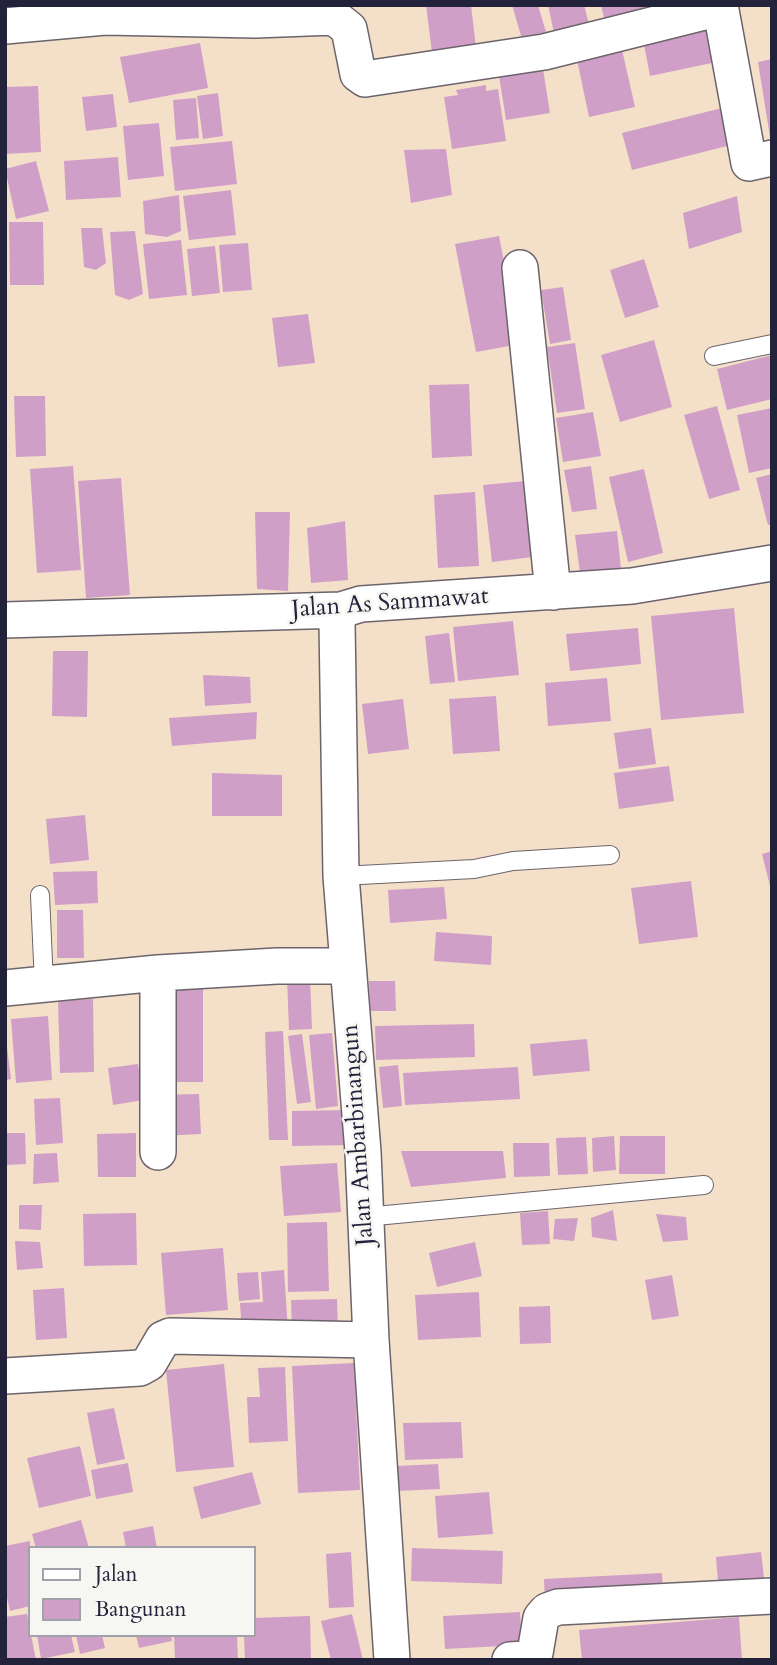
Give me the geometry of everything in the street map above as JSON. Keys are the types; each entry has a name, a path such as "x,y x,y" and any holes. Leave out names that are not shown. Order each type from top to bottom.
{"street":[{"path":"5,26 105,17 255,20 334,18 349,29 358,74 365,79 544,52 720,7 748,163 772,158"},
{"path":"520,268 552,592"},
{"name":"Jalan As Sammawat","path":"5,620 341,610 361,604 632,586 772,563"},
{"name":"Jalan Ambarbinangun","path":"341,610 337,636 341,876 392,1660"},
{"path":"5,988 158,972 276,966 347,966"},
{"path":"158,972 158,1152"},
{"path":"5,1376 140,1368 149,1363 163,1339 170,1336 370,1340"},
{"path":"510,1660 524,1659 535,1653 541,1618 547,1611 558,1607 772,1596"}],"lane":[{"path":"714,356 772,344"},
{"path":"341,876 474,869 513,861 610,855"},
{"path":"40,895 44,984"},
{"path":"365,1217 704,1185"}],"building":[{"path":"426,5 471,5 476,47 432,53"},
{"path":"512,5 538,5 546,32 522,39"},
{"path":"548,5 584,5 589,24 554,33"},
{"path":"601,5 647,5 648,12 605,22"},
{"path":"717,17 726,60 650,76 642,34"},
{"path":"200,43 208,88 129,103 120,57"},
{"path":"621,45 635,107 589,117 576,55"},
{"path":"772,59 772,137 770,137 758,62"},
{"path":"543,69 550,113 506,120 499,76"},
{"path":"486,85 486,91 498,89 506,141 452,149 444,97 458,95 456,90"},
{"path":"38,86 41,152 5,154 5,87"},
{"path":"218,93 223,136 203,139 197,96"},
{"path":"113,94 117,127 86,131 82,97"},
{"path":"196,98 199,138 176,140 173,100"},
{"path":"726,107 735,144 632,170 622,133"},
{"path":"159,123 164,176 128,180 123,126"},
{"path":"232,141 237,184 175,191 170,147"},
{"path":"446,149 452,195 411,203 404,150"},
{"path":"118,157 121,197 66,200 64,161"},
{"path":"36,161 49,211 16,219 5,169"},
{"path":"231,190 236,235 189,240 183,196"},
{"path":"179,195 181,231 167,237 145,234 143,201"},
{"path":"737,196 742,232 689,249 683,213"},
{"path":"9,222 43,222 44,285 10,285"},
{"path":"81,228 102,228 106,263 96,270 84,267"},
{"path":"135,231 143,294 129,300 115,295 110,232"},
{"path":"499,236 520,344 476,352 455,244"},
{"path":"181,240 187,295 149,299 143,244"},
{"path":"248,243 252,290 223,292 219,245"},
{"path":"215,246 220,293 192,296 187,249"},
{"path":"644,259 659,307 625,318 610,270"},
{"path":"563,287 571,340 550,344 541,290"},
{"path":"308,314 315,363 278,367 272,318"},
{"path":"654,340 672,407 620,422 601,355"},
{"path":"575,343 585,409 557,413 547,347"},
{"path":"772,355 772,399 727,410 717,369"},
{"path":"469,384 472,456 432,458 429,385"},
{"path":"14,396 45,396 46,456 16,457"},
{"path":"717,406 740,490 709,499 684,415"},
{"path":"772,408 772,468 749,473 737,415"},
{"path":"593,412 601,456 563,462 556,418"},
{"path":"73,466 81,570 37,573 30,469"},
{"path":"591,466 597,509 572,512 564,470"},
{"path":"644,469 663,553 628,562 609,477"},
{"path":"772,474 772,524 768,525 756,478"},
{"path":"121,478 130,595 86,598 78,481"},
{"path":"525,481 533,557 492,562 483,485"},
{"path":"475,492 479,566 438,568 434,495"},
{"path":"255,512 290,512 288,591 257,589"},
{"path":"345,521 348,580 311,583 307,528"},
{"path":"617,531 621,569 580,573 575,535"},
{"path":"734,608 744,713 661,720 651,616"},
{"path":"513,621 519,675 458,681 453,627"},
{"path":"638,628 641,664 570,671 566,634"},
{"path":"449,633 455,682 430,684 425,636"},
{"path":"53,651 88,651 87,717 52,716"},
{"path":"203,675 250,677 251,703 205,706"},
{"path":"607,678 611,721 548,726 545,683"},
{"path":"496,696 500,751 453,754 449,699"},
{"path":"403,699 409,749 368,754 362,704"},
{"path":"257,712 256,739 172,746 169,718"},
{"path":"651,728 656,764 619,769 614,733"},
{"path":"669,766 674,801 619,809 614,773"},
{"path":"212,773 282,775 282,816 212,816"},
{"path":"85,815 89,860 50,864 46,819"},
{"path":"772,851 772,890 771,890 762,854"},
{"path":"97,871 98,903 55,905 53,872"},
{"path":"691,881 698,937 639,944 631,888"},
{"path":"444,887 447,919 390,923 388,890"},
{"path":"57,910 83,910 84,958 57,958"},
{"path":"436,932 492,936 491,965 434,961"},
{"path":"310,978 312,1029 289,1030 287,979"},
{"path":"369,981 395,981 396,1011 370,1011"},
{"path":"163,984 203,984 203,1082 163,1082"},
{"path":"93,999 94,1072 60,1073 58,1000"},
{"path":"48,1016 52,1080 16,1083 11,1019"},
{"path":"474,1024 475,1057 376,1060 375,1026"},
{"path":"283,1031 288,1140 269,1140 265,1032"},
{"path":"332,1033 338,1106 316,1109 309,1035"},
{"path":"302,1034 311,1102 297,1104 288,1036"},
{"path":"587,1039 590,1071 533,1076 530,1044"},
{"path":"7,1047 11,1079 5,1080 5,1048"},
{"path":"138,1064 144,1100 113,1105 108,1068"},
{"path":"398,1065 402,1106 383,1108 379,1067"},
{"path":"518,1067 520,1099 405,1105 403,1073"},
{"path":"199,1094 201,1134 162,1136 160,1095"},
{"path":"60,1098 63,1143 36,1145 34,1099"},
{"path":"350,1110 350,1145 292,1146 292,1111"},
{"path":"5,1133 25,1133 26,1164 5,1165"},
{"path":"136,1133 136,1177 98,1177 97,1134"},
{"path":"614,1136 616,1170 593,1172 592,1138"},
{"path":"620,1136 665,1136 665,1174 619,1174"},
{"path":"586,1137 588,1174 558,1175 556,1138"},
{"path":"513,1143 549,1143 550,1176 514,1177"},
{"path":"401,1151 503,1151 506,1178 411,1187"},
{"path":"57,1153 59,1182 33,1184 34,1154"},
{"path":"337,1163 341,1212 284,1216 280,1166"},
{"path":"19,1205 42,1205 41,1230 19,1229"},
{"path":"613,1210 617,1241 592,1237 591,1218"},
{"path":"548,1211 550,1244 522,1245 520,1213"},
{"path":"136,1213 137,1265 84,1266 83,1214"},
{"path":"656,1214 686,1217 688,1240 663,1242"},
{"path":"578,1218 574,1241 553,1239 555,1219"},
{"path":"327,1222 329,1291 288,1292 287,1223"},
{"path":"15,1241 40,1242 43,1268 17,1270"},
{"path":"475,1242 482,1276 437,1287 429,1253"},
{"path":"223,1248 228,1310 166,1315 161,1253"},
{"path":"284,1270 288,1331 242,1334 240,1303 263,1302 261,1272"},
{"path":"258,1272 260,1299 239,1301 237,1273"},
{"path":"672,1275 679,1316 652,1320 645,1280"},
{"path":"64,1288 67,1338 36,1340 33,1290"},
{"path":"479,1292 481,1337 418,1340 415,1295"},
{"path":"337,1299 338,1331 292,1333 291,1300"},
{"path":"550,1306 551,1343 520,1344 519,1307"},
{"path":"354,1363 360,1490 298,1493 292,1366"},
{"path":"224,1364 234,1467 176,1472 166,1370"},
{"path":"285,1367 288,1441 249,1443 247,1397 260,1397 258,1368"},
{"path":"114,1408 125,1459 97,1465 87,1413"},
{"path":"461,1422 463,1458 405,1460 403,1423"},
{"path":"80,1446 91,1496 39,1508 27,1458"},
{"path":"128,1463 133,1492 96,1499 91,1470"},
{"path":"438,1464 440,1489 398,1491 397,1466"},
{"path":"252,1472 261,1504 201,1519 193,1487"},
{"path":"489,1492 493,1534 438,1538 435,1496"},
{"path":"81,1520 88,1546 35,1546 32,1534"},
{"path":"153,1526 157,1546 126,1546 123,1532"},
{"path":"30,1541 28,1606 10,1611 5,1589 5,1546"},
{"path":"412,1548 503,1551 502,1584 411,1581"},
{"path":"351,1552 354,1607 329,1608 326,1554"},
{"path":"761,1552 764,1578 718,1582 716,1557"},
{"path":"662,1573 663,1598 545,1604 544,1579"},
{"path":"520,1612 522,1645 445,1649 443,1616"},
{"path":"27,1614 28,1637 32,1637 36,1660 5,1660 5,1617"},
{"path":"352,1614 363,1660 331,1660 321,1621"},
{"path":"310,1616 311,1659 245,1660 244,1637 256,1637 256,1618"},
{"path":"739,1617 742,1660 582,1660 579,1630"},
{"path":"37,1637 71,1637 75,1652 41,1659"},
{"path":"76,1637 102,1637 105,1648 80,1654"},
{"path":"136,1637 171,1637 172,1641 139,1648"},
{"path":"174,1637 237,1637 238,1660 175,1660"}]}
